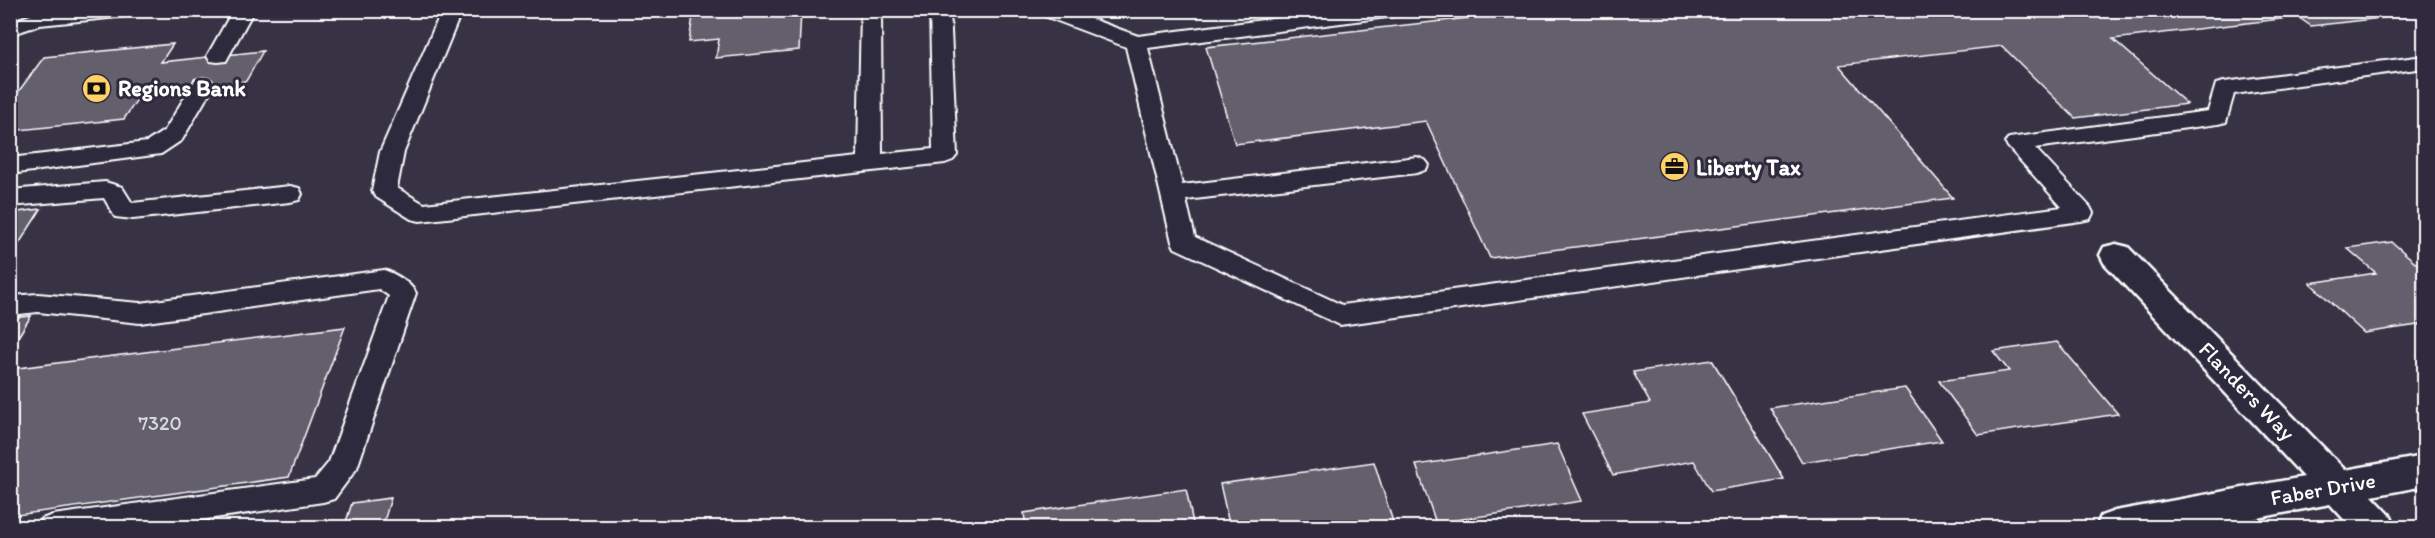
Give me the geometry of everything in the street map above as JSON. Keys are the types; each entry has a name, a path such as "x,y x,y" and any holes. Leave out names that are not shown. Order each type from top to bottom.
{"street":[{"name":"Flanders Way","path":"2116,255 2377,528"},
{"name":"Faber Drive","path":"2115,528 2424,471"}],"lane":[{"path":"10,29 36,19 128,10"},
{"path":"218,56 244,10"},
{"path":"452,10 392,152 384,192 420,213 945,155 940,10"},
{"path":"870,163 871,10"},
{"path":"1046,10 1136,42 1321,15 1395,10"},
{"path":"1136,42 1184,242 1340,315 2081,213 2017,143 2218,117 2224,89 2424,62"},
{"path":"10,166 153,148 174,135 203,85"},
{"path":"1173,194 1417,165"},
{"path":"10,198 105,190 114,193 124,211 133,211 290,194"},
{"path":"10,306 38,303 140,313 384,279 403,293 342,468 323,490 53,528"}],"building":[{"path":"694,10 805,10 801,11 799,50 716,58 719,39 689,42"},
{"path":"1541,10 2401,10 2408,15 2311,26 2298,17 2113,39 2187,104 2075,118 2002,46 1839,65 1953,198 1490,258 1426,121 1235,144 1206,47"},
{"name":"Regions Bank","path":"173,44 161,62 263,51 246,81 142,92 124,119 10,131 10,103 44,57"},
{"path":"41,209 10,258 10,213"},
{"path":"2392,242 2424,270 2424,324 2364,333 2310,283 2376,273 2347,248"},
{"path":"31,316 10,350 10,318"},
{"path":"345,327 289,477 10,516 10,369"},
{"path":"2057,342 2118,414 1978,435 1939,381 2009,371 1993,351"},
{"path":"1712,360 1784,479 1711,491 1694,461 1613,475 1582,414 1650,403 1633,372"},
{"path":"1905,388 1942,441 1802,462 1770,408"},
{"path":"1557,444 1582,501 1436,523 1416,465"},
{"path":"1374,462 1395,528 1230,528 1220,484"},
{"path":"1186,489 1194,528 1026,528 1024,513"},
{"path":"391,498 382,528 344,528 352,503"}],"place":[{"name":"Regions Bank","path":"97,88"},
{"name":"Liberty Tax","path":"1675,167"}]}
